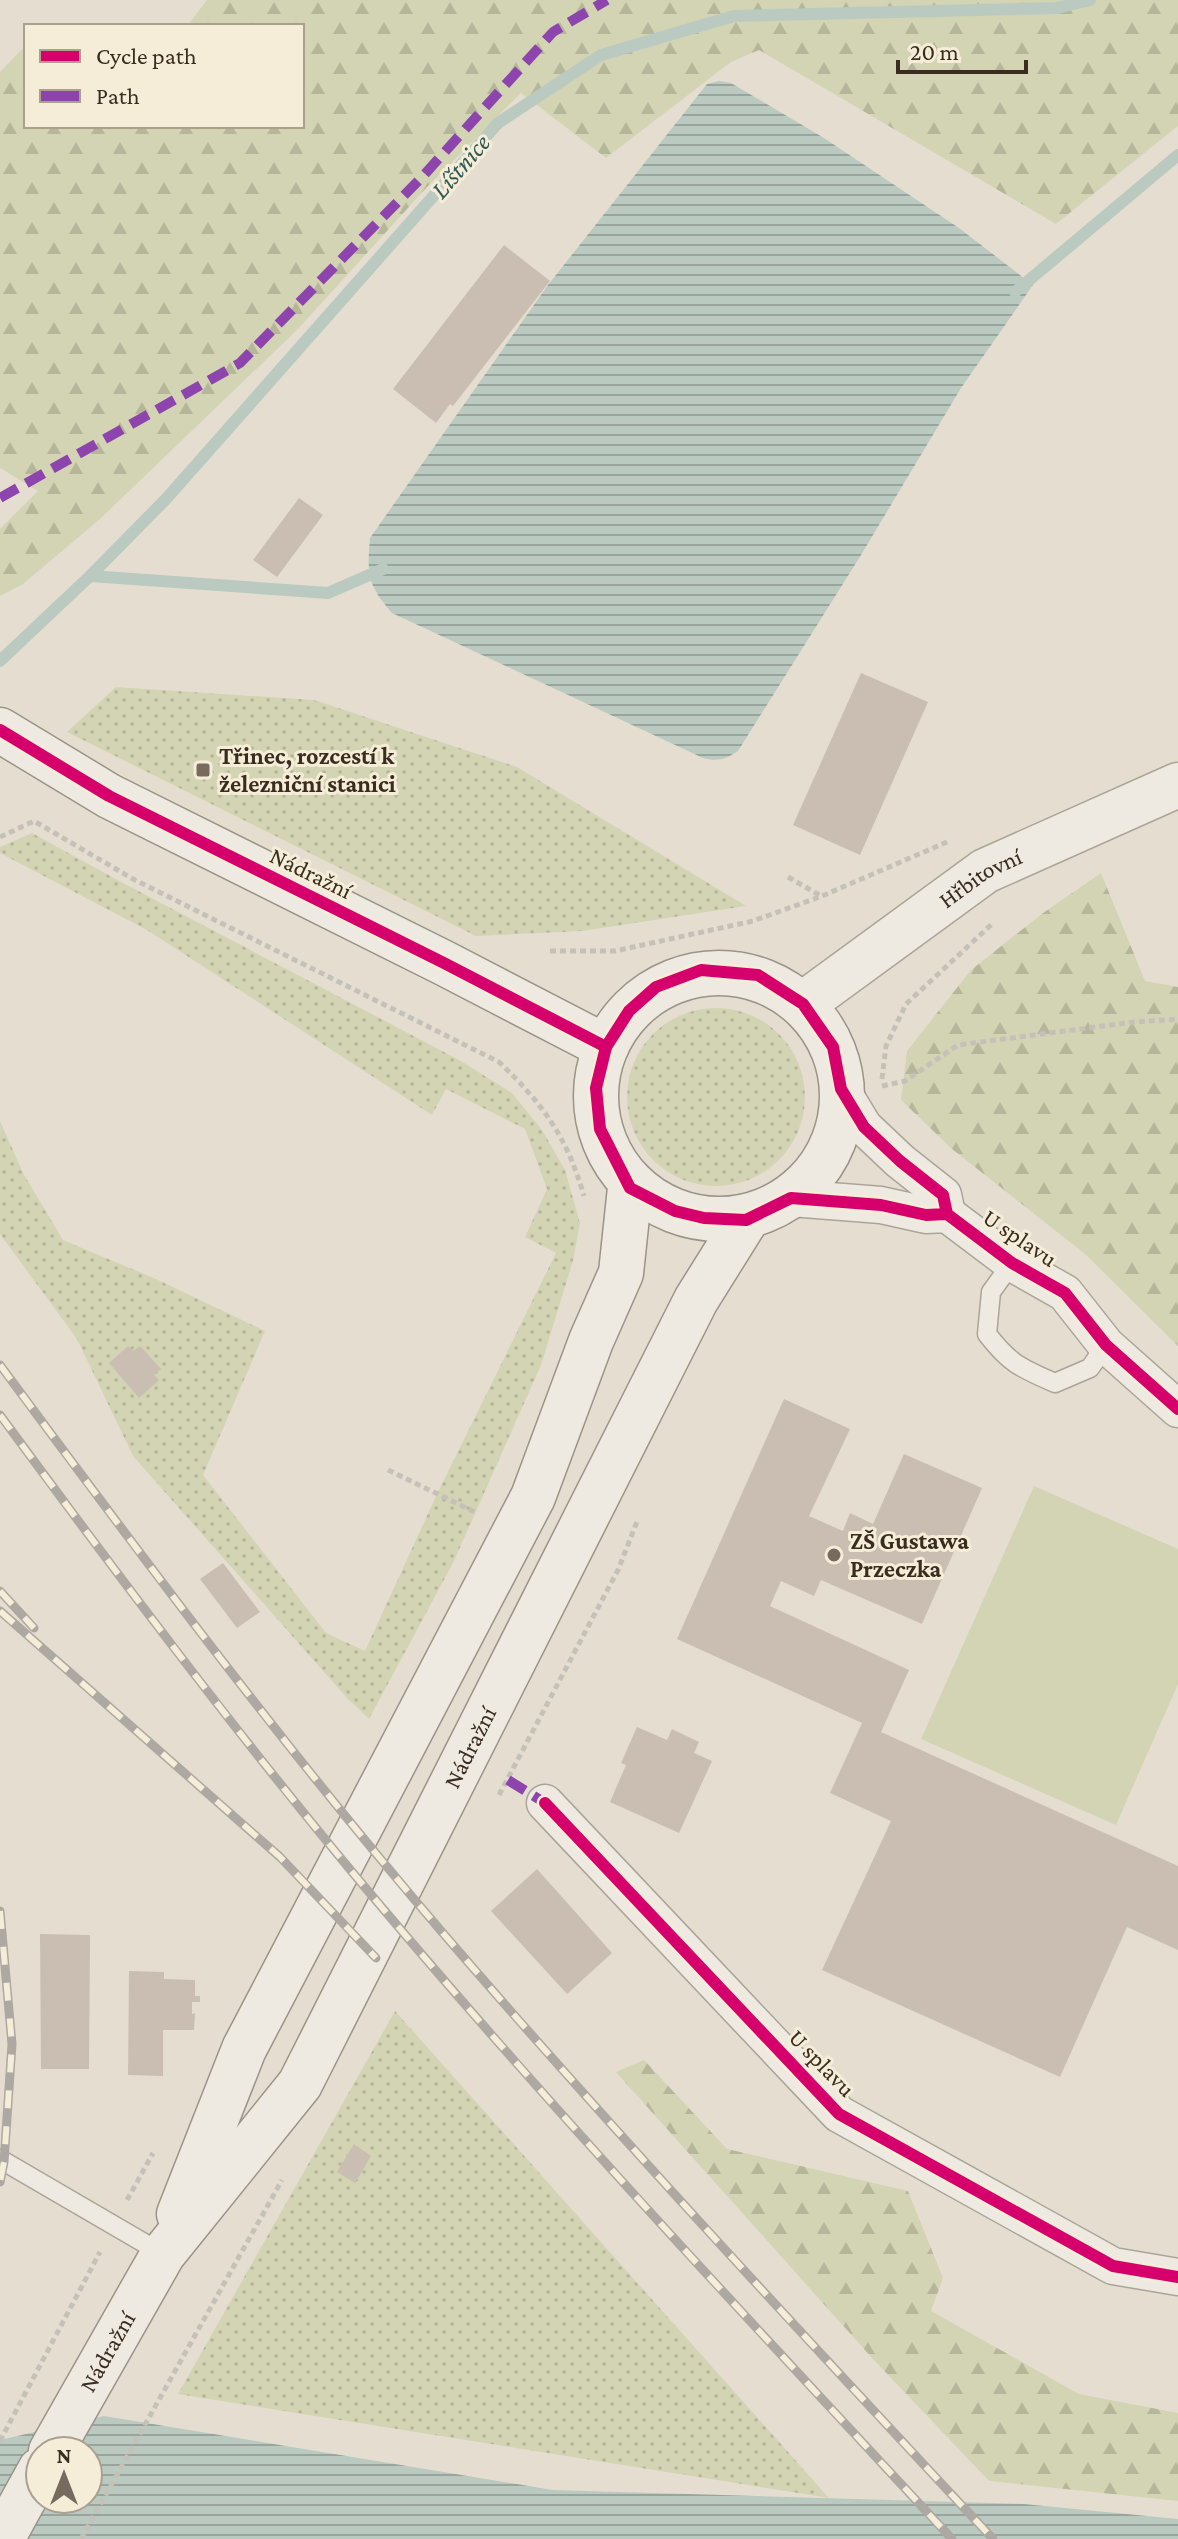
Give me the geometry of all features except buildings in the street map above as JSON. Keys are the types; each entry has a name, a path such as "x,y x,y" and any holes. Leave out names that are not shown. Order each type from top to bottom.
{"main road":[{"name":"Nádražní","path":"0,730 109,796 606,1047"},
{"name":"Hřbitovní","path":"803,1004 985,871 1178,785"},
{"path":"701,970 758,975 803,1004 861,1088 826,1161 791,1198 746,1220 704,1218 675,1211 630,1188 600,1129 596,1088 606,1047 629,1011 656,987 701,970"},
{"name":"Nádražní","path":"163,2254 244,2049 533,1497 591,1341 621,1273 630,1188"},
{"name":"Nádražní","path":"60,2435 163,2254 300,2084 696,1300 746,1220"},
{"path":"2,2539 24,2499"}],"street":[{"path":"861,1088 864,1127 943,1195 947,1214"},
{"name":"U splavu","path":"791,1198 881,1205 926,1215 947,1214 1012,1263 1065,1293 1106,1345 1178,1409"},
{"name":"U splavu","path":"545,1803 839,2114 1113,2266 1178,2277"}],"lane":[{"path":"1012,1263 991,1292 987,1334 1004,1357 1055,1383 1090,1368 1106,1345"},
{"path":"0,2159 163,2254"}],"path":[{"path":"0,837 34,821 133,879 499,1062 528,1090 550,1118 574,1162 587,1208"},
{"path":"550,951 615,951 753,921 822,896 788,877"},
{"path":"861,1088 906,1004"},
{"path":"861,1088 905,1081 958,1045 1178,1019"},
{"path":"861,1088 883,1100"},
{"path":"388,1470 483,1517"},
{"path":"0,2441 155,2148"},
{"path":"81,2539 168,2383"}],"green space":[{"path":"207,0 1178,0 1178,126 1056,224 759,50 731,62 606,158 521,93 427,187 298,329 100,519 23,584 0,596 0,529 38,491 0,468 0,72 24,47 24,128 304,128 304,24 189,24"},
{"path":"116,687 314,700 517,767 746,906 582,931 476,936 67,732"},
{"path":"32,833 461,1061 512,1093 542,1130 565,1170 580,1223 573,1261 541,1365 453,1563 369,1719 133,1456 77,1339 0,1234 0,1121 23,1173 63,1240 156,1279 265,1331 203,1475 326,1633 365,1651 437,1494 556,1253 525,1237 547,1189 525,1129 446,1089 432,1115 147,930 0,853 0,847"},
{"path":"1101,873 1145,981 1178,987 1178,1346 1085,1254 952,1149 901,1100 907,1051 971,970 1043,913"},
{"path":"716,1008 733,1009 750,1015 779,1034 798,1063 804,1080 804,1114 798,1131 779,1160 750,1179 733,1185 716,1186 699,1185 682,1179 653,1160 634,1131 628,1114 627,1097 628,1080 634,1063 653,1034 682,1015 699,1009"},
{"path":"1034,1486 1178,1549 1178,1684 1116,1825 921,1739"},
{"path":"395,2011 829,2498 178,2394"},
{"path":"644,2060 727,2149 908,2191 943,2278 931,2311 1079,2394 1178,2413 1178,2501 989,2481 873,2359 616,2072"}],"shaded area":[{"path":"719,81 731,83 824,138 959,228 1033,285 961,388 738,751 726,758 713,760 392,613 373,586 369,561 370,538 548,285 707,84"},
{"path":"104,2416 553,2490 1024,2504 1178,2519 1178,2539 0,2539 0,2440"}],"waterway":[{"name":"Líštnice","path":"0,661 166,499 498,123 601,55 734,16 1057,8 1090,0"},
{"path":"1015,292 1178,155"},
{"path":"90,576 328,593 383,569"}],"railway":[{"path":"0,1365 271,1723 442,1932 646,2162 993,2539"},
{"path":"0,1415 217,1704 353,1873 648,2210 952,2539"},
{"path":"0,1591 34,1628"},
{"path":"0,1611 280,1857 376,1958"},
{"path":"0,1911 12,2044 0,2182"}],"marked path":[{"path":"0,498 240,363 423,176 553,32 607,0"},
{"path":"508,1780 545,1803"}],"cycle path":[{"path":"0,730 109,796 606,1047"},
{"path":"947,1214 943,1195 864,1127 841,1089 833,1047 803,1004 758,975 701,970 656,987 629,1011 606,1047 596,1088 600,1129 630,1188 675,1211 704,1218 746,1220 791,1198 881,1205 926,1215 947,1214 1012,1263 1065,1293 1106,1345 1178,1409"},
{"path":"545,1803 839,2114 1113,2266 1178,2277"}],"place":[{"name":"Třinec, rozcestí k železniční stanici","path":"203,770"},
{"name":"ZŠ Gustawa Przeczka","path":"834,1555"}]}
